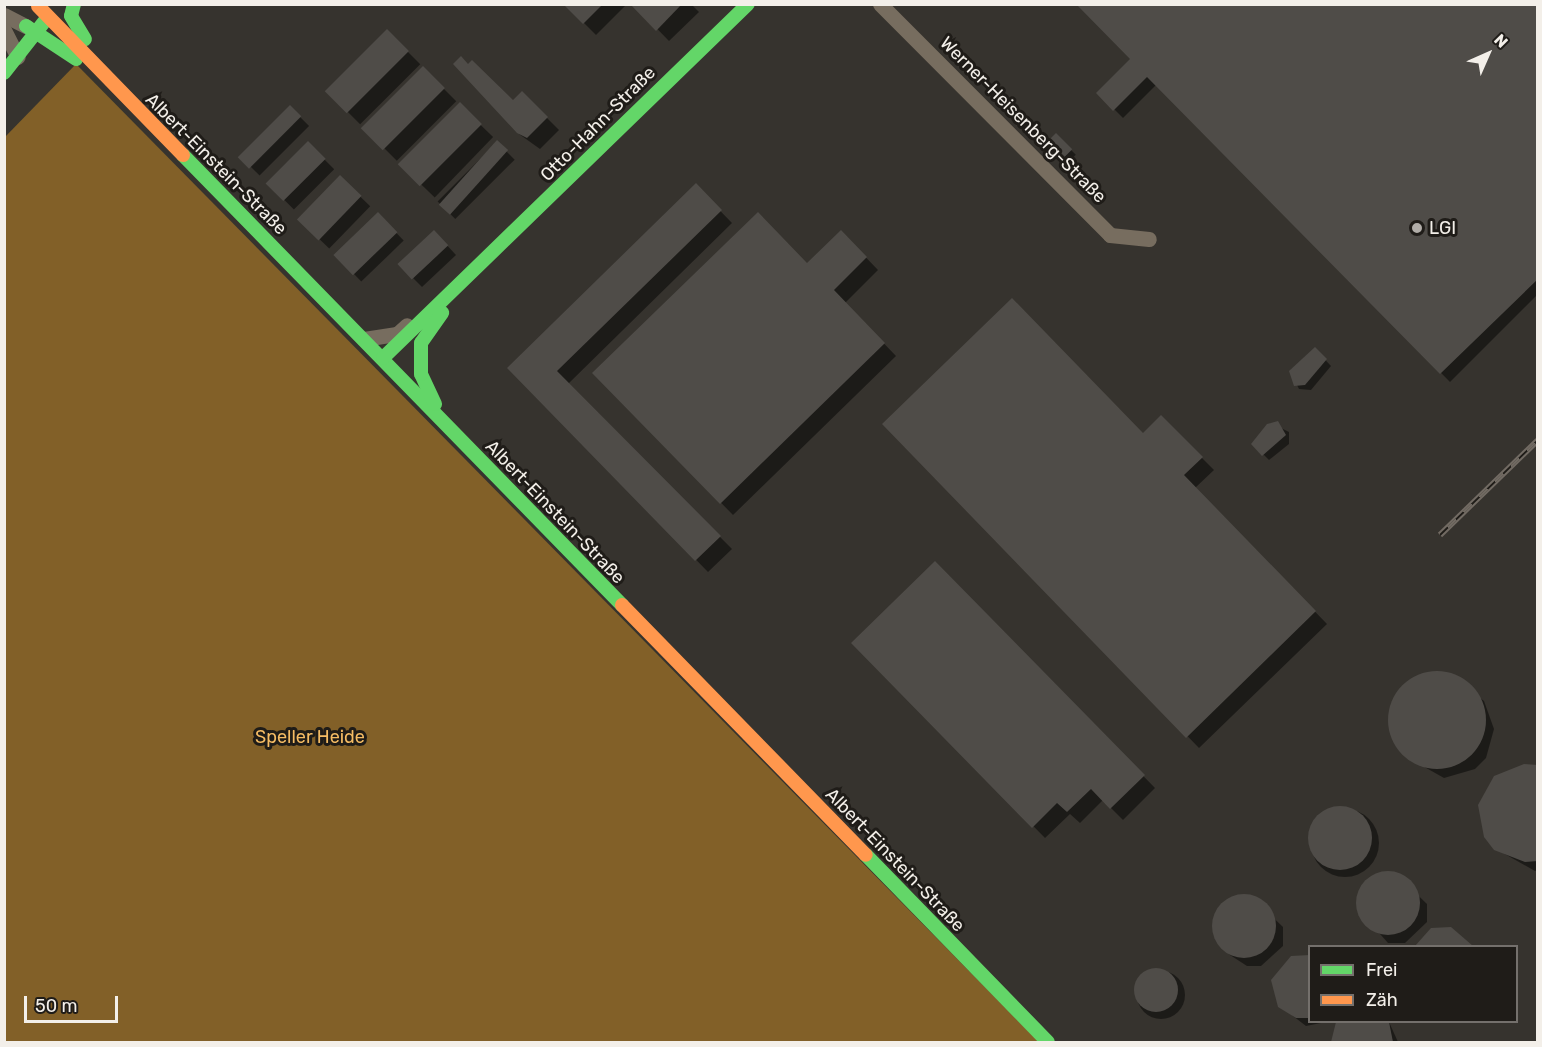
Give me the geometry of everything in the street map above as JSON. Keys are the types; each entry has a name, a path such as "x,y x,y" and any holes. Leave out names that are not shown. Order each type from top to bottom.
{"main road":[{"path":"74,4 73,22 91,47 232,206"},
{"name":"Otto-Hahn-Straße","path":"383,358 462,284 745,5"},
{"path":"4,73 18,57 45,7"},
{"name":"Albert-Einstein-Straße","path":"45,7 148,123 383,358 444,424 1048,1042"},
{"path":"32,29 70,53 148,123"},
{"path":"4,78 44,51 70,53"},
{"path":"444,424 421,374 421,343 462,284"}],"street":[{"name":"Werner-Heisenberg-Straße","path":"880,4 1110,235 1149,239"},
{"path":"4,15 32,29"},
{"path":"4,30 18,57"},
{"name":"Otto-Hahn-Straße","path":"364,339 397,334 455,279 474,272"}],"green space":[{"name":"Speller Heide","path":"76,64 1039,1042 5,1042 5,137"}],"building":[{"path":"563,4 603,4 583,24"},
{"path":"630,4 682,4 656,31"},
{"name":"LGI","path":"1076,4 1538,4 1538,279 1440,374 1147,77 1113,111 1096,93 1130,59"},
{"path":"387,29 409,51 347,113 325,91"},
{"path":"461,56 468,64 472,60 513,100 522,91 548,117 527,138 517,133 453,64"},
{"path":"423,66 445,88 383,150 361,128"},
{"path":"460,102 482,124 420,186 398,164"},
{"path":"290,105 301,116 249,169 238,157"},
{"path":"1056,133 1072,149 1063,158 1047,142"},
{"path":"497,140 508,150 450,215 439,205"},
{"path":"308,141 326,159 283,201 266,183"},
{"path":"340,175 362,196 319,240 297,220"},
{"path":"696,183 722,210 557,371 721,536 695,561 507,368"},
{"path":"378,212 397,232 353,275 333,255"},
{"path":"758,212 807,263 841,230 867,257 834,290 885,343 720,504 592,373"},
{"path":"434,230 448,245 412,279 397,264"},
{"path":"1012,298 1143,433 1161,415 1203,457 1184,475 1316,611 1186,738 882,424"},
{"path":"1315,347 1327,359 1305,385 1294,386 1289,371"},
{"path":"1278,421 1286,435 1262,456 1251,444 1267,424"},
{"path":"935,561 1145,775 1110,809 1091,789 1067,812 1057,803 1032,828 851,643"},
{"path":"1437,671 1456,675 1472,685 1482,701 1486,720 1482,739 1472,755 1456,765 1437,769 1418,765 1402,755 1392,739 1388,720 1392,701 1402,685 1418,675"},
{"path":"1524,764 1538,765 1538,861 1525,862 1494,850 1484,837 1478,805 1494,776"},
{"path":"1340,806 1358,812 1366,820 1372,838 1366,856 1358,864 1340,870 1322,864 1314,856 1308,838 1314,820 1322,812"},
{"path":"1388,871 1406,877 1414,885 1420,903 1414,921 1406,929 1388,935 1370,929 1362,921 1356,903 1362,885 1370,877"},
{"path":"1244,894 1262,900 1270,908 1276,926 1270,944 1262,952 1244,958 1226,952 1218,944 1212,926 1218,908 1226,900"},
{"path":"1451,927 1472,945 1416,945 1431,928"},
{"path":"1308,955 1308,1018 1296,1018 1278,1007 1271,980 1291,956"},
{"path":"1156,968 1172,974 1178,990 1172,1006 1156,1012 1140,1006 1134,990 1140,974"},
{"path":"1336,1023 1389,1023 1393,1042 1331,1042"}],"railway":[{"path":"1440,535 1538,440"}],"traffic: fast":[{"path":"74,4 71,16 85,39"},
{"path":"383,358 748,4"},
{"path":"4,73 44,22"},
{"path":"26,26 76,59"},
{"path":"183,155 622,605"},
{"path":"435,404 421,374 421,343 442,313"},
{"path":"866,855 1048,1042"}],"traffic: slow":[{"path":"38,6 183,155"},
{"path":"622,605 866,855"}],"place":[{"name":"LGI","path":"1417,228"}]}
